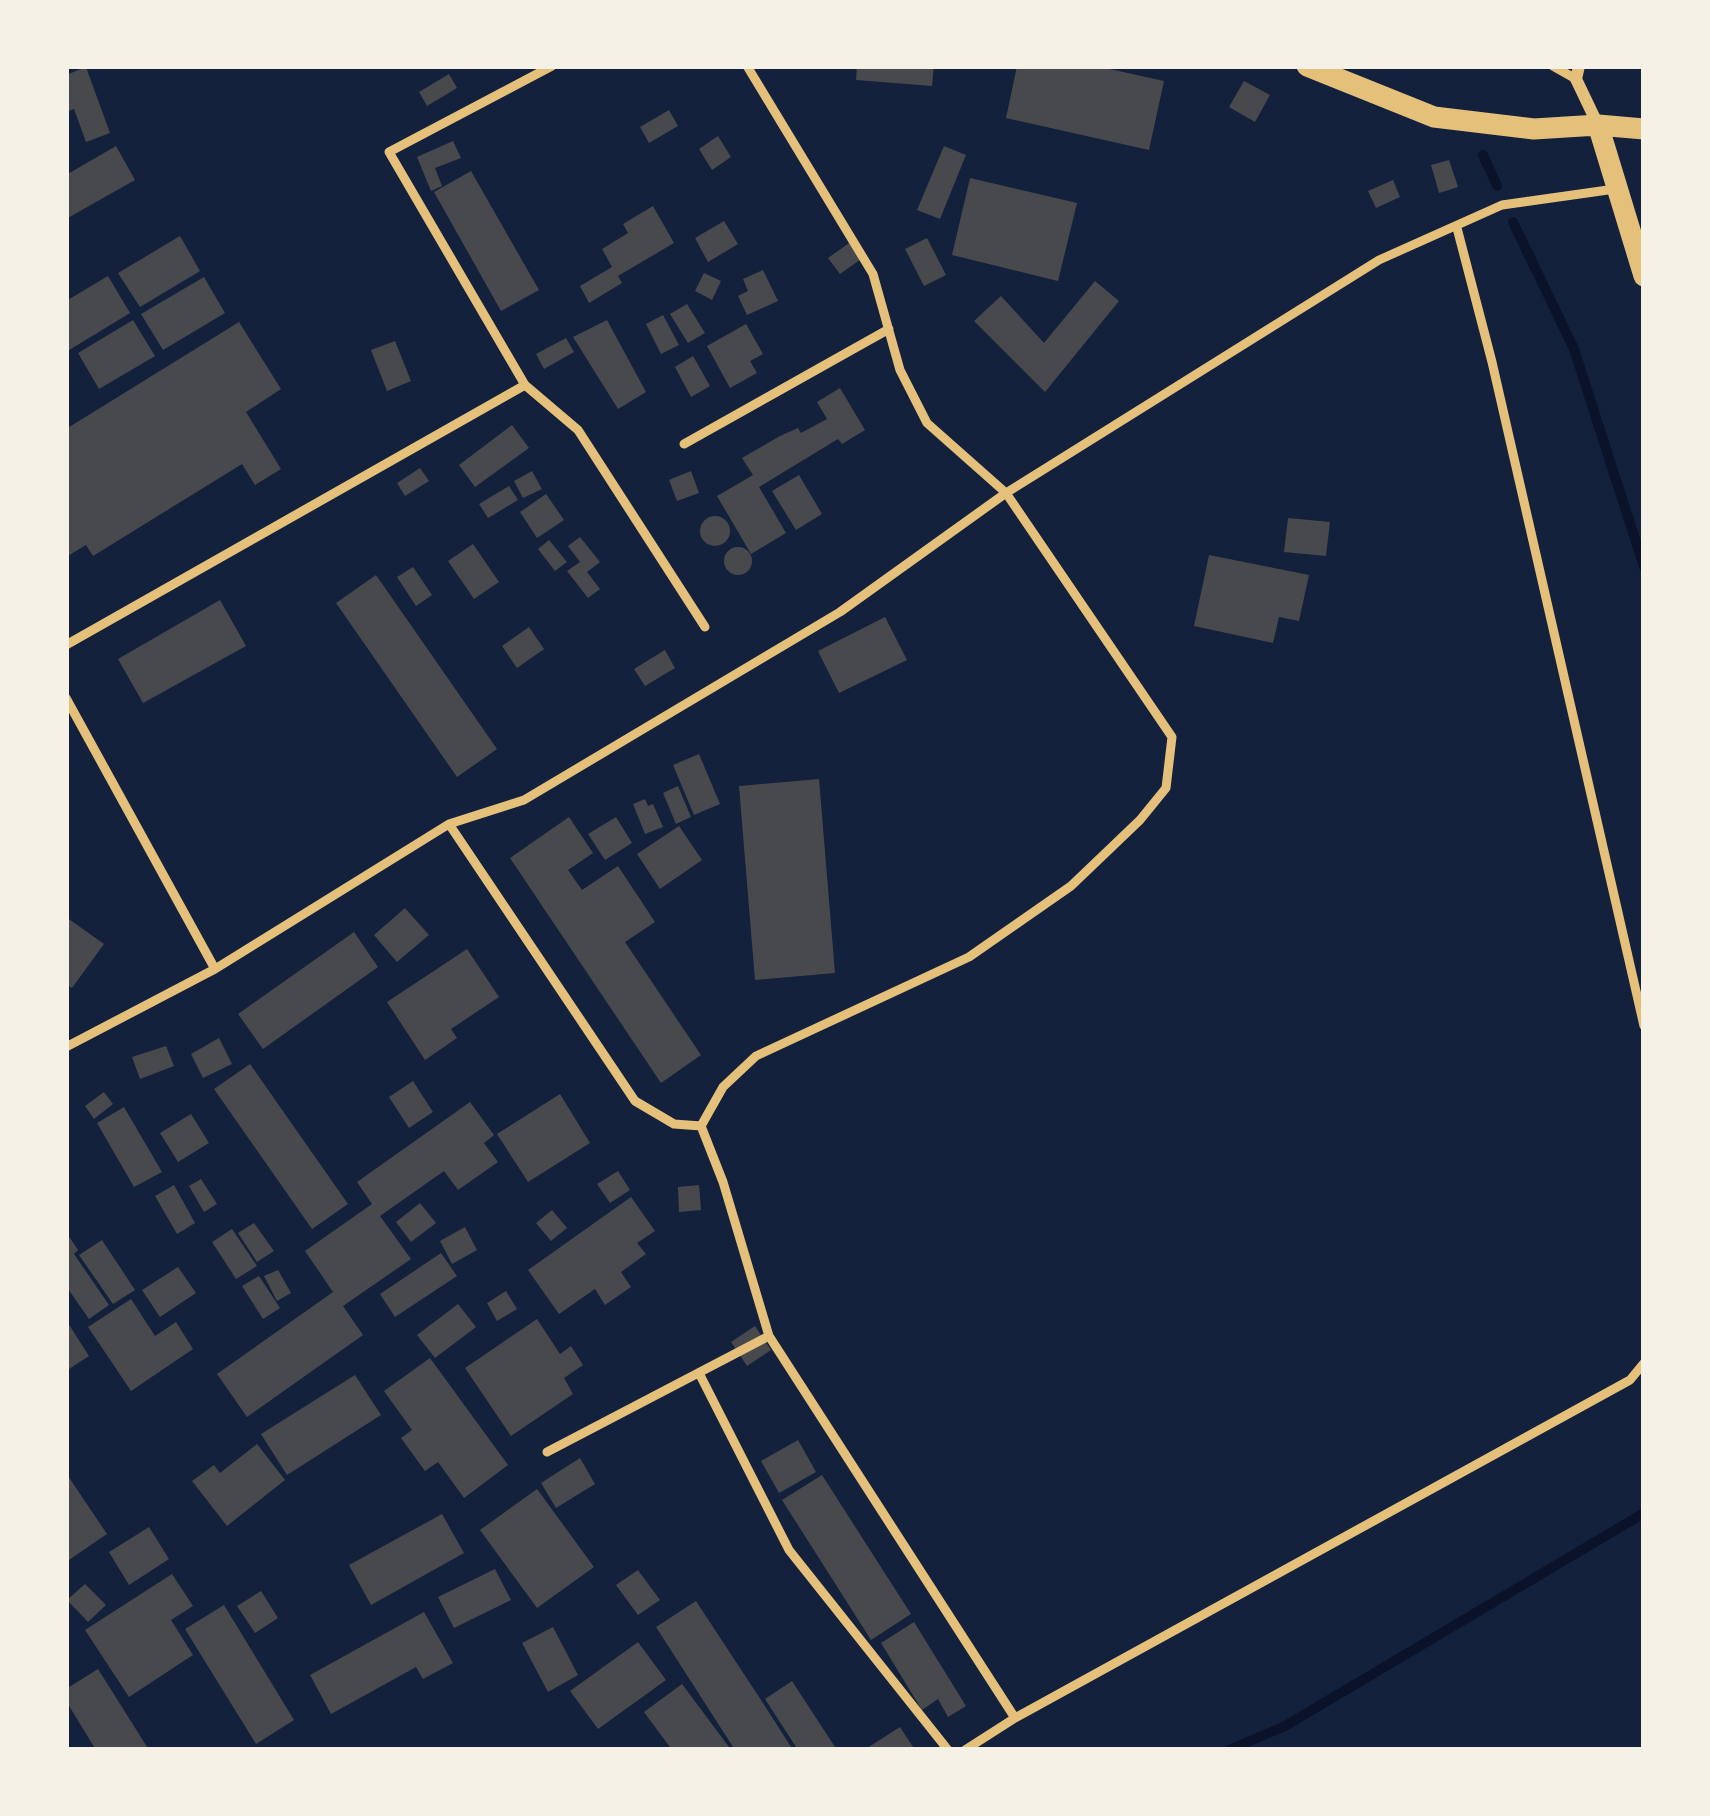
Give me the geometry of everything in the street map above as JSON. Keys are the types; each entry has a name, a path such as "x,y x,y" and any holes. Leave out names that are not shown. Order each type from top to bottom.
{"street":[{"path":"1307,66 1434,117 1534,129 1598,125 1644,129"},
{"path":"1578,72 1644,276"}],"lane":[{"path":"552,66 389,152 525,386 578,430 705,627"},
{"path":"701,1126 723,1087 756,1056 969,957 1071,886 1140,820 1166,788 1172,737 1006,494 927,423 900,370 873,274 747,66"},
{"path":"1553,66 1578,72"},
{"path":"66,1047 215,969 449,824 524,800 840,612 1006,494 1379,260 1502,205 1615,189"},
{"path":"1457,228 1644,1026"},
{"path":"684,444 889,329"},
{"path":"66,645 525,386"},
{"path":"66,698 215,969"},
{"path":"449,824 635,1101 674,1124 701,1126"},
{"path":"701,1126 723,1182 769,1336 1015,1718"},
{"path":"547,1452 769,1336"},
{"path":"964,1750 1630,1380 1644,1363"},
{"path":"699,1373 789,1550 947,1750"}],"building":[{"path":"857,66 934,66 932,86 856,80"},
{"path":"1017,66 1096,66 1164,81 1149,150 1006,118"},
{"path":"86,67 110,133 86,142 74,109 66,112 66,75"},
{"path":"449,74 457,88 427,106 419,92"},
{"path":"1244,81 1270,95 1255,122 1229,107"},
{"path":"669,110 678,126 649,143 640,127"},
{"path":"718,136 731,157 712,170 699,149"},
{"path":"453,141 461,158 435,168 442,186 431,191 417,157"},
{"path":"116,146 135,180 66,219 66,175"},
{"path":"944,146 966,155 940,219 917,210"},
{"path":"1449,160 1458,187 1439,193 1431,165"},
{"path":"471,171 539,290 501,311 434,192"},
{"path":"970,178 1077,203 1058,281 952,255"},
{"path":"1393,180 1400,197 1376,208 1368,191"},
{"path":"653,206 674,243 618,276 622,283 589,303 580,286 612,267 602,249 628,233 623,224"},
{"path":"724,221 738,244 708,262 695,238"},
{"path":"180,236 200,271 140,307 118,273"},
{"path":"927,238 946,275 924,286 905,249"},
{"path":"852,241 864,257 840,274 828,258"},
{"path":"763,270 778,301 747,315 738,296 748,291 743,279"},
{"path":"704,273 721,281 712,300 695,291"},
{"path":"108,276 130,313 66,352 66,301"},
{"path":"204,277 225,313 163,350 141,314"},
{"path":"1095,281 1119,301 1045,392 974,321 1001,296 1044,343"},
{"path":"687,304 705,333 688,343 670,314"},
{"path":"663,315 679,345 661,354 646,324"},
{"path":"133,320 155,356 99,389 78,353"},
{"path":"607,320 646,392 618,409 573,337"},
{"path":"239,322 281,389 246,412 281,469 255,485 242,464 93,556 86,545 66,557 66,429"},
{"path":"746,324 763,354 750,361 757,373 730,388 707,346"},
{"path":"566,338 574,352 544,369 536,354"},
{"path":"395,341 411,381 387,391 371,350"},
{"path":"693,356 710,386 691,397 675,367"},
{"path":"840,388 865,430 842,444 838,439 759,487 786,533 751,554 717,496 753,475 742,458 780,436 798,428 801,433 827,419 817,402"},
{"path":"512,425 529,448 475,487 459,465"},
{"path":"420,468 429,481 405,496 397,483"},
{"path":"532,471 542,489 523,498 514,481"},
{"path":"691,471 699,493 677,501 669,480"},
{"path":"799,475 822,514 796,530 772,491"},
{"path":"509,486 518,500 488,518 479,504"},
{"path":"546,494 564,520 537,538 520,512"},
{"path":"715,516 730,531 715,546 700,531"},
{"path":"1288,518 1330,522 1326,556 1284,552"},
{"path":"580,537 600,562 587,572 600,589 588,598 567,571 580,562 568,546"},
{"path":"549,540 567,562 555,571 538,549"},
{"path":"473,544 499,582 474,599 448,561"},
{"path":"738,547 748,551 752,561 748,571 738,575 728,571 724,561 728,551"},
{"path":"1209,555 1309,575 1299,621 1279,617 1273,643 1194,626"},
{"path":"413,567 432,595 416,606 397,577"},
{"path":"376,575 497,749 457,777 336,603"},
{"path":"220,600 246,646 143,703 118,659"},
{"path":"885,617 907,660 839,693 818,651"},
{"path":"529,627 544,649 517,668 502,646"},
{"path":"665,650 675,668 645,686 634,669"},
{"path":"699,754 720,804 694,815 673,765"},
{"path":"819,779 835,973 755,980 739,786"},
{"path":"678,786 691,817 676,824 663,793"},
{"path":"645,799 648,806 653,804 663,827 645,834 633,804"},
{"path":"569,817 593,853 568,870 582,890 618,866 655,922 625,942 701,1055 661,1083 510,858"},
{"path":"616,817 632,843 605,860 588,834"},
{"path":"679,826 702,860 660,889 637,854"},
{"path":"405,908 429,935 397,962 374,935"},
{"path":"66,917 104,944 72,988 66,984"},
{"path":"354,932 378,967 263,1049 238,1014"},
{"path":"467,949 499,997 451,1029 457,1038 425,1060 387,1002"},
{"path":"219,1038 232,1064 203,1078 191,1054"},
{"path":"166,1046 174,1066 140,1079 132,1057"},
{"path":"250,1064 348,1204 312,1229 214,1089"},
{"path":"413,1081 433,1112 409,1128 389,1097"},
{"path":"104,1092 113,1104 94,1119 85,1106"},
{"path":"560,1094 590,1143 528,1182 497,1134"},
{"path":"470,1102 494,1135 484,1143 498,1162 458,1190 444,1171 380,1216 411,1259 343,1306 363,1335 247,1417 217,1374 333,1292 305,1251 372,1204 357,1182"},
{"path":"124,1107 162,1172 134,1187 97,1123"},
{"path":"191,1114 209,1143 178,1162 160,1133"},
{"path":"618,1171 630,1190 610,1203 597,1184"},
{"path":"201,1179 217,1204 204,1212 189,1186"},
{"path":"174,1185 195,1223 177,1234 155,1196"},
{"path":"699,1185 701,1210 679,1212 678,1187"},
{"path":"631,1197 655,1231 637,1243 646,1254 621,1272 631,1287 605,1305 595,1289 559,1314 528,1270"},
{"path":"420,1203 436,1223 411,1242 396,1222"},
{"path":"552,1210 567,1228 551,1241 536,1223"},
{"path":"254,1223 274,1251 257,1262 238,1233"},
{"path":"465,1227 477,1250 452,1264 440,1241"},
{"path":"232,1229 257,1266 236,1279 212,1242"},
{"path":"66,1232 78,1250 74,1254 109,1305 89,1319 66,1286"},
{"path":"102,1240 135,1290 113,1304 79,1255"},
{"path":"441,1253 457,1276 395,1317 380,1294"},
{"path":"178,1267 196,1293 160,1317 142,1290"},
{"path":"278,1270 291,1293 277,1301 264,1276"},
{"path":"259,1276 280,1308 263,1319 242,1286"},
{"path":"506,1291 517,1309 497,1321 487,1303"},
{"path":"131,1299 155,1336 176,1322 193,1349 131,1391 88,1327"},
{"path":"458,1304 476,1327 435,1358 417,1335"},
{"path":"537,1319 560,1354 571,1346 583,1365 564,1378 573,1394 511,1436 465,1368"},
{"path":"66,1320 89,1356 66,1371"},
{"path":"755,1326 771,1350 747,1366 731,1342"},
{"path":"430,1358 508,1465 464,1498 438,1462 425,1471 401,1438 412,1430 384,1391"},
{"path":"355,1375 381,1415 287,1475 261,1434"},
{"path":"798,1440 816,1472 779,1493 761,1461"},
{"path":"257,1444 285,1480 227,1526 192,1481 214,1465 220,1473"},
{"path":"580,1458 595,1484 556,1508 541,1483"},
{"path":"66,1473 107,1534 66,1562"},
{"path":"822,1475 911,1614 871,1640 782,1500"},
{"path":"537,1489 594,1567 537,1608 480,1530"},
{"path":"442,1514 464,1553 371,1605 349,1565"},
{"path":"149,1527 169,1559 129,1585 109,1552"},
{"path":"495,1569 511,1600 454,1628 438,1597"},
{"path":"638,1570 660,1600 638,1615 616,1585"},
{"path":"172,1574 193,1606 171,1620 193,1655 129,1697 85,1630"},
{"path":"85,1584 106,1605 88,1622 67,1600"},
{"path":"261,1591 278,1618 255,1633 237,1606"},
{"path":"696,1601 793,1750 735,1750 656,1627"},
{"path":"224,1605 294,1720 256,1744 185,1629"},
{"path":"424,1612 453,1663 423,1679 416,1667 331,1714 310,1675"},
{"path":"914,1622 966,1706 948,1717 938,1699 922,1710 881,1643"},
{"path":"553,1627 578,1675 548,1692 522,1643"},
{"path":"638,1642 666,1680 598,1729 570,1691"},
{"path":"98,1669 149,1750 96,1750 66,1701 66,1689"},
{"path":"792,1681 837,1750 798,1750 765,1699"},
{"path":"682,1684 729,1747 726,1750 672,1750 644,1712"},
{"path":"900,1727 915,1750 864,1750"}],"waterway":[{"path":"1483,155 1497,186"},
{"path":"1513,222 1574,349 1644,567"},
{"path":"1229,1750 1285,1726 1644,1513"}]}
